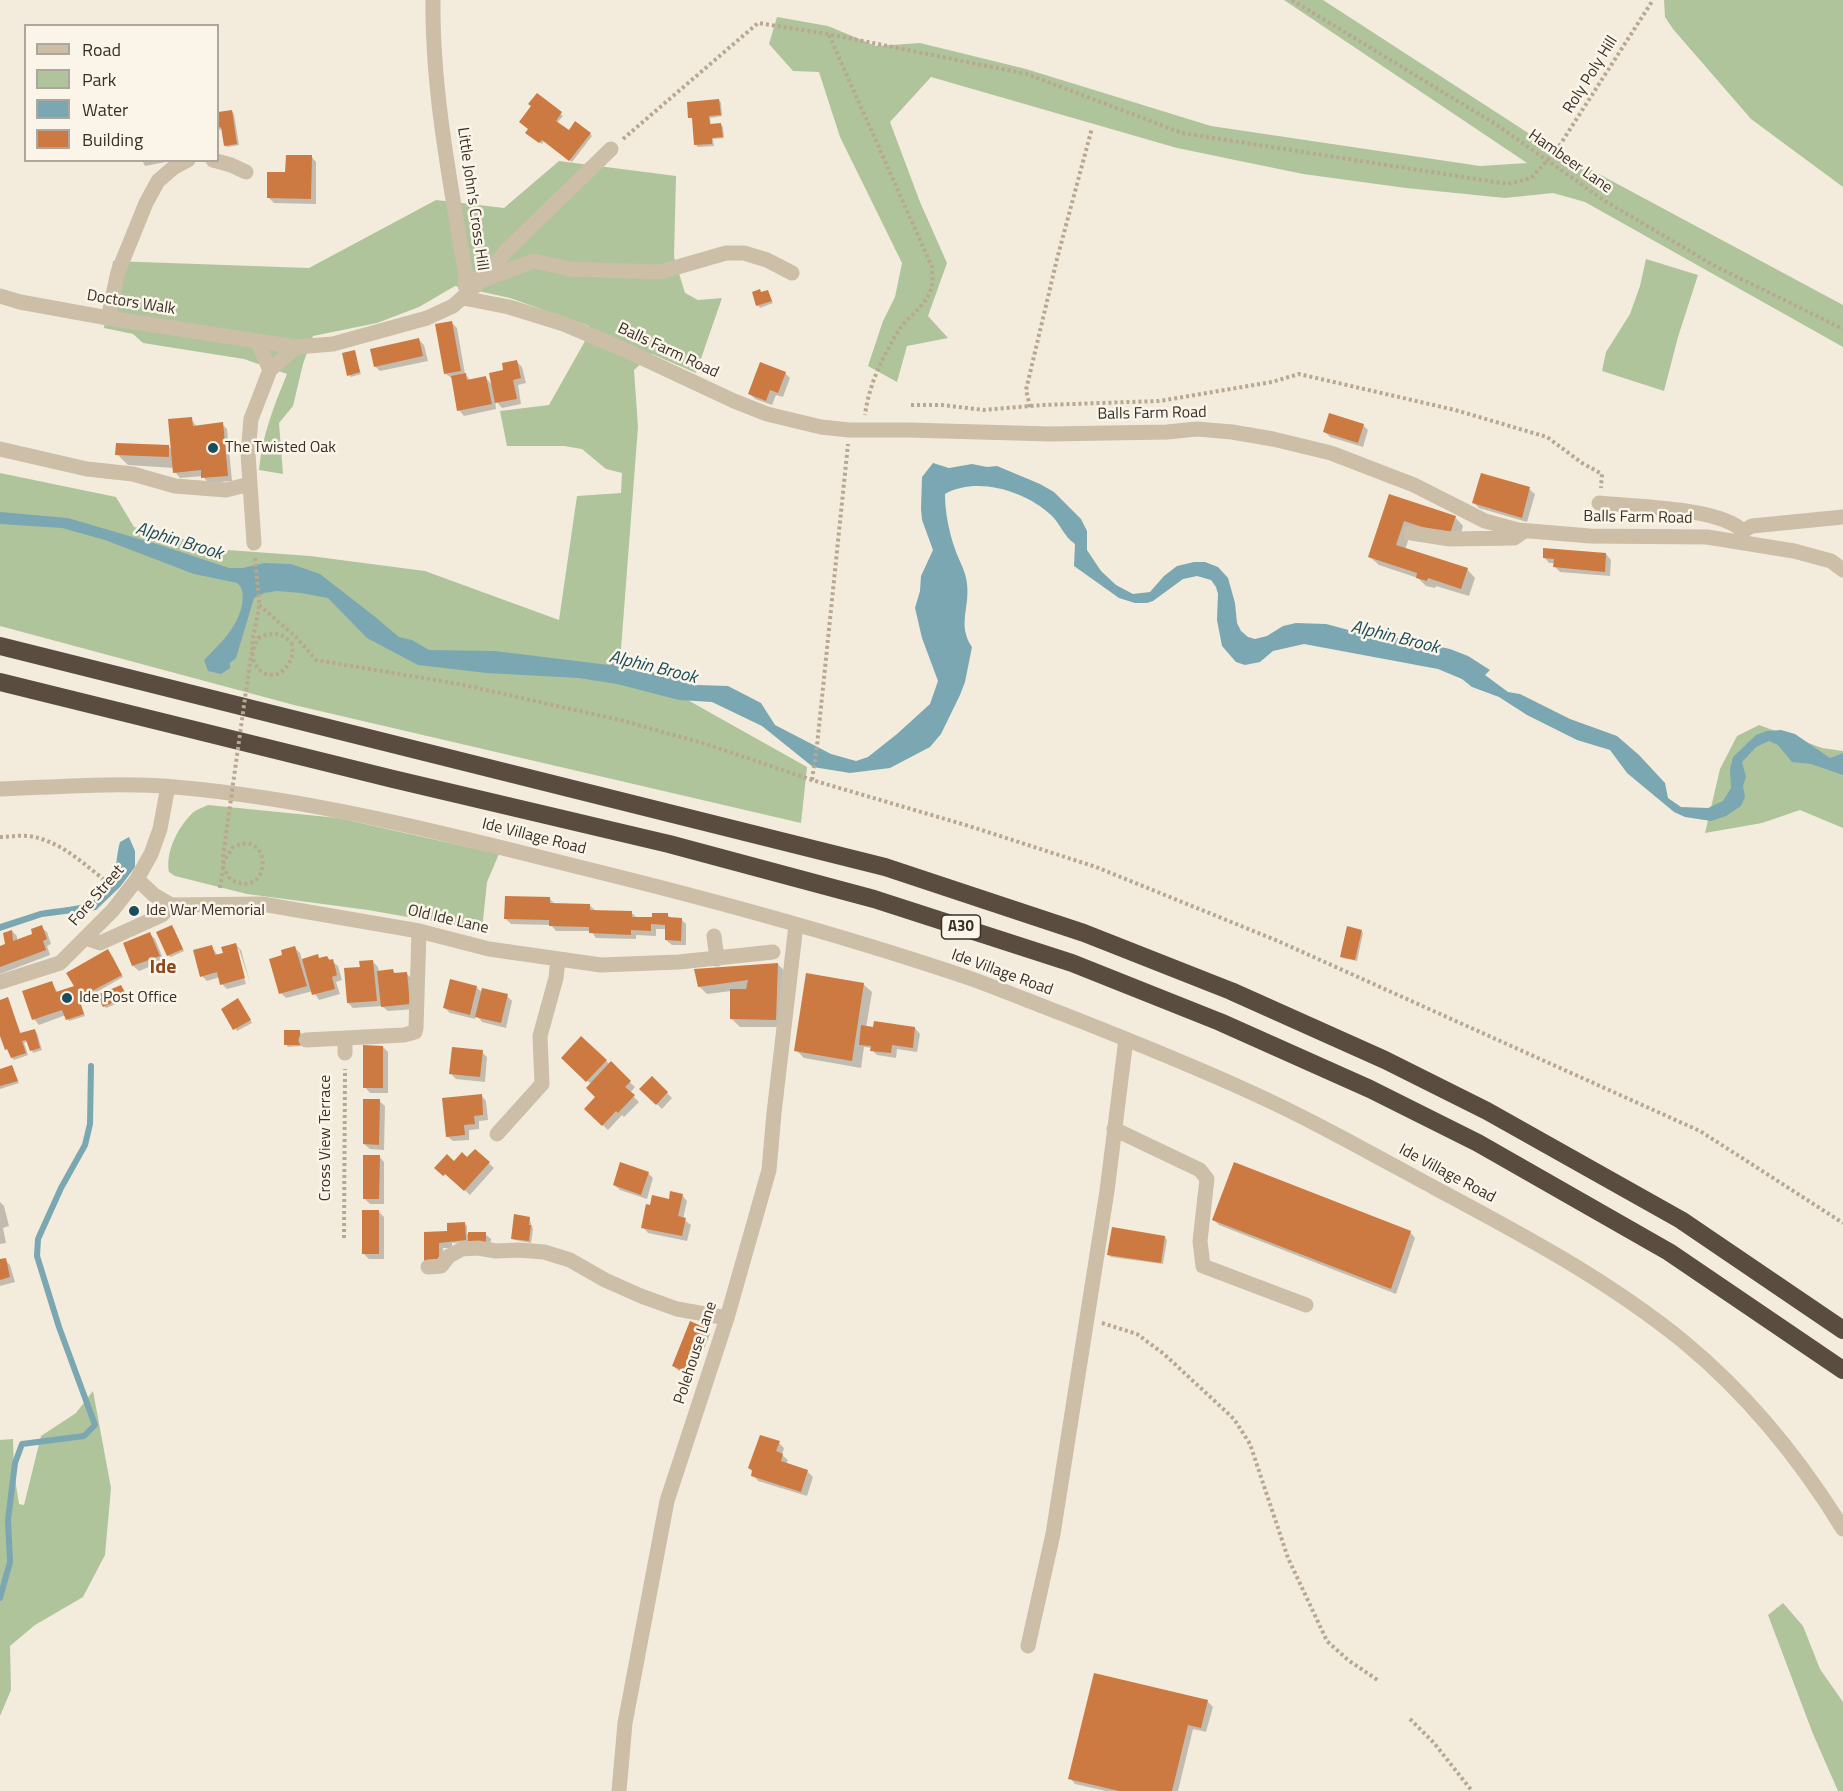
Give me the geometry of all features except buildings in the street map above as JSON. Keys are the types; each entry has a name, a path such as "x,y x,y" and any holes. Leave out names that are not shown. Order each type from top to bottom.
{"highway":[{"name":"A30","path":"0,646 885,867 1084,933 1231,991 1385,1060 1488,1111 1681,1220 1843,1330"},
{"name":"A30","path":"0,682 669,844 874,899 1072,963 1231,1027 1370,1089 1479,1143 1669,1252 1843,1370"}],"street":[{"name":"Little John's Cross Hill","path":"433,0 443,129 474,279 463,298"},
{"path":"474,279 506,251 610,149"},
{"path":"108,318 118,272 146,203 158,181 184,162"},
{"path":"219,162 246,172"},
{"path":"474,279 533,261 571,269 660,272 726,253 744,253 767,260 792,273"},
{"name":"Doctors Walk","path":"0,296 20,302 108,318 257,340"},
{"path":"257,340 296,347 333,344 427,318 453,306 463,298"},
{"name":"Balls Farm Road","path":"463,298 509,307 564,324 734,401 767,414 821,427 856,430 1050,434 1167,432 1197,429 1243,434 1331,453 1414,484 1485,521 1518,530 1590,536 1741,537 1830,561 1843,570"},
{"path":"257,340 270,370"},
{"path":"255,543 248,454 251,419 270,370 296,347"},
{"path":"0,449 87,469 133,474 175,486 226,490 250,484"},
{"path":"1599,503 1695,512 1736,524 1741,537 1752,526 1771,522 1843,516"},
{"path":"1411,533 1450,539 1514,537 1527,530"},
{"name":"Ide Village Road","path":"0,789 95,785 168,786 353,813 669,890 796,925 975,980 1126,1039 1248,1091 1318,1125 1541,1245 1639,1308 1683,1342 1752,1406 1818,1489 1843,1529"},
{"name":"Fore Street","path":"0,982 60,963 113,910 137,879 151,854 160,829 168,786"},
{"path":"85,938 100,943 162,915 171,905 154,895 137,879"},
{"name":"Old Ide Lane","path":"171,905 262,904 419,930 489,949 601,964 717,959 773,952"},
{"name":"Polehouse Lane","path":"619,1791 627,1708 667,1501 727,1318 769,1170 796,925"},
{"path":"306,1040 345,1046 415,1032 419,930"},
{"path":"714,936 717,959"},
{"path":"497,1134 542,1084 540,1036 556,978 558,960"},
{"path":"1028,1646 1053,1534 1107,1191 1126,1039"},
{"path":"1114,1129 1200,1170 1207,1179 1200,1241 1203,1266 1306,1305"},
{"path":"428,1267 441,1266 449,1256 470,1248 544,1252 570,1260 604,1280 640,1296 677,1309 727,1318"}],"path":[{"name":"Hambeer Lane","path":"1292,0 1497,125 1605,201 1715,266 1843,329"},
{"name":"Roly Poly Hill","path":"610,149 758,22 1027,74 1182,132 1508,184 1531,178 1556,152 1653,0"},
{"path":"812,780 856,430 879,366 900,328 926,300 932,287 932,267 828,34"},
{"path":"1030,407 1026,390 1057,259 1092,128"},
{"path":"910,405 942,405 984,410 1159,401 1272,382 1299,374 1455,410 1547,437 1582,464 1602,474 1599,503"},
{"path":"223,872 224,861 228,853 239,844 252,845 257,849 264,859 264,869 259,877 250,884 242,885 230,879 226,873 223,867 251,655 255,646 258,638 273,633 284,636 292,644 292,660 284,671 275,675 260,670 255,663 252,654 253,644 259,605 256,563"},
{"path":"259,605 295,636 316,660 459,684 620,720 706,744 812,780 969,826 1096,867 1278,941 1700,1131 1843,1223"},
{"path":"0,837 26,835 41,838 82,862 109,884"},
{"name":"Cross View Terrace","path":"344,1238 345,1046"},
{"path":"1087,1318 1137,1334 1164,1354 1234,1419 1250,1444 1288,1558 1327,1641 1348,1660 1379,1681"},
{"path":"1410,1719 1434,1743 1472,1791"}],"green space":[{"path":"1284,0 1323,0 1556,151 1843,305 1843,347 1585,202 1553,193 1505,198 1303,174 1177,148 931,77 890,122 920,202 947,263 928,316 948,338 907,346 897,382 868,366 883,321 895,297 902,263 840,137 819,72 793,71 769,44 777,17 828,26 876,46 920,43 1026,69 1211,126 1480,166 1527,163"},
{"path":"1664,0 1843,0 1843,187 1751,119 1673,29 1665,17"},
{"path":"559,161 676,176 674,257 685,293 698,300 722,298 696,373 652,354 634,370 638,427 620,662 807,767 801,823 294,705 0,626 0,473 116,497 134,527 228,550 310,556 425,571 559,620 577,496 621,493 622,473 606,469 582,449 564,446 507,446 500,411 549,405 585,341 589,326 510,298 455,286 419,307 377,323 313,336 303,364 293,406 279,423 283,474 259,470 273,409 287,374 244,359 143,343 133,334 104,328 113,261 309,268 436,200 504,208"},
{"path":"1646,259 1698,275 1664,391 1602,371 1606,352 1630,314"},
{"path":"1759,725 1822,748 1843,751 1843,828 1800,810 1762,823 1705,833 1720,769 1737,736"},
{"path":"208,805 338,818 499,854 487,882 482,930 368,910 247,894 175,876 169,872 168,864 174,839 195,811"},
{"path":"93,1391 111,1488 105,1555 83,1597 35,1625 10,1646 11,1690 0,1716 0,1440 13,1439 14,1472 19,1504 24,1505 41,1436 76,1413"},
{"path":"1783,1603 1803,1626 1820,1669 1843,1702 1843,1791 1838,1791 1813,1734 1768,1615"}],"water":[{"path":"933,463 949,468 972,464 997,466 1054,492 1081,519 1087,531 1087,550 1101,571 1116,585 1133,594 1150,592 1164,576 1177,566 1205,562 1218,567 1228,578 1235,603 1237,623 1248,637 1255,639 1267,636 1283,626 1296,623 1326,624 1386,640 1398,638 1450,649 1468,656 1490,670 1485,675 1508,692 1520,694 1570,719 1617,736 1639,755 1665,783 1668,798 1681,807 1708,808 1723,801 1731,788 1730,769 1733,757 1756,735 1767,731 1781,730 1795,734 1830,758 1843,753 1843,775 1811,764 1792,762 1778,745 1769,741 1756,747 1742,762 1746,777 1743,786 1745,797 1741,806 1726,816 1711,821 1685,817 1674,812 1627,773 1610,750 1577,740 1527,715 1499,697 1472,687 1462,679 1438,669 1304,644 1273,651 1260,662 1245,665 1236,662 1222,646 1217,620 1218,594 1211,580 1197,576 1183,579 1147,603 1135,603 1119,598 1074,566 1075,544 1051,515 1028,499 986,486 971,486 945,494 951,536 966,579 965,631 972,647 960,695 941,734 930,747 890,768 850,773 813,767 762,726 712,702 679,700 617,684 579,678 487,673 418,665 367,638 328,598 301,593 277,591 264,593 254,598 236,658 230,663 230,668 221,674 208,671 204,660 228,635 240,613 243,593 237,583 194,574 105,540 62,528 0,524 0,512 68,518 229,568 243,568 264,563 291,564 320,574 399,637 412,640 429,650 495,651 609,665 620,662 626,666 698,685 728,686 761,703 775,725 831,754 856,761 868,757 930,704 938,681 922,638 915,608 921,576 933,550 922,520 921,509 922,477"},
{"path":"129,837 135,851 135,867 120,887 96,910 42,917 0,931 0,924 40,911 80,905 98,898 113,879 120,842"}],"waterway":[{"path":"0,1598 10,1562 8,1520 15,1463 22,1444 84,1436 95,1425 59,1327 37,1256 38,1239 61,1188 85,1145 90,1124 91,1066"}],"place":[{"name":"The Twisted Oak","path":"213,448"},
{"name":"Ide War Memorial","path":"134,911"},
{"name":"Ide Post Office","path":"67,998"}],"district":[{"name":"Ide","path":"163,968"}],"water label":[{"name":"Alphin Brook","path":"179,542"},
{"name":"Alphin Brook","path":"1395,638"},
{"name":"Alphin Brook","path":"653,668"}]}
